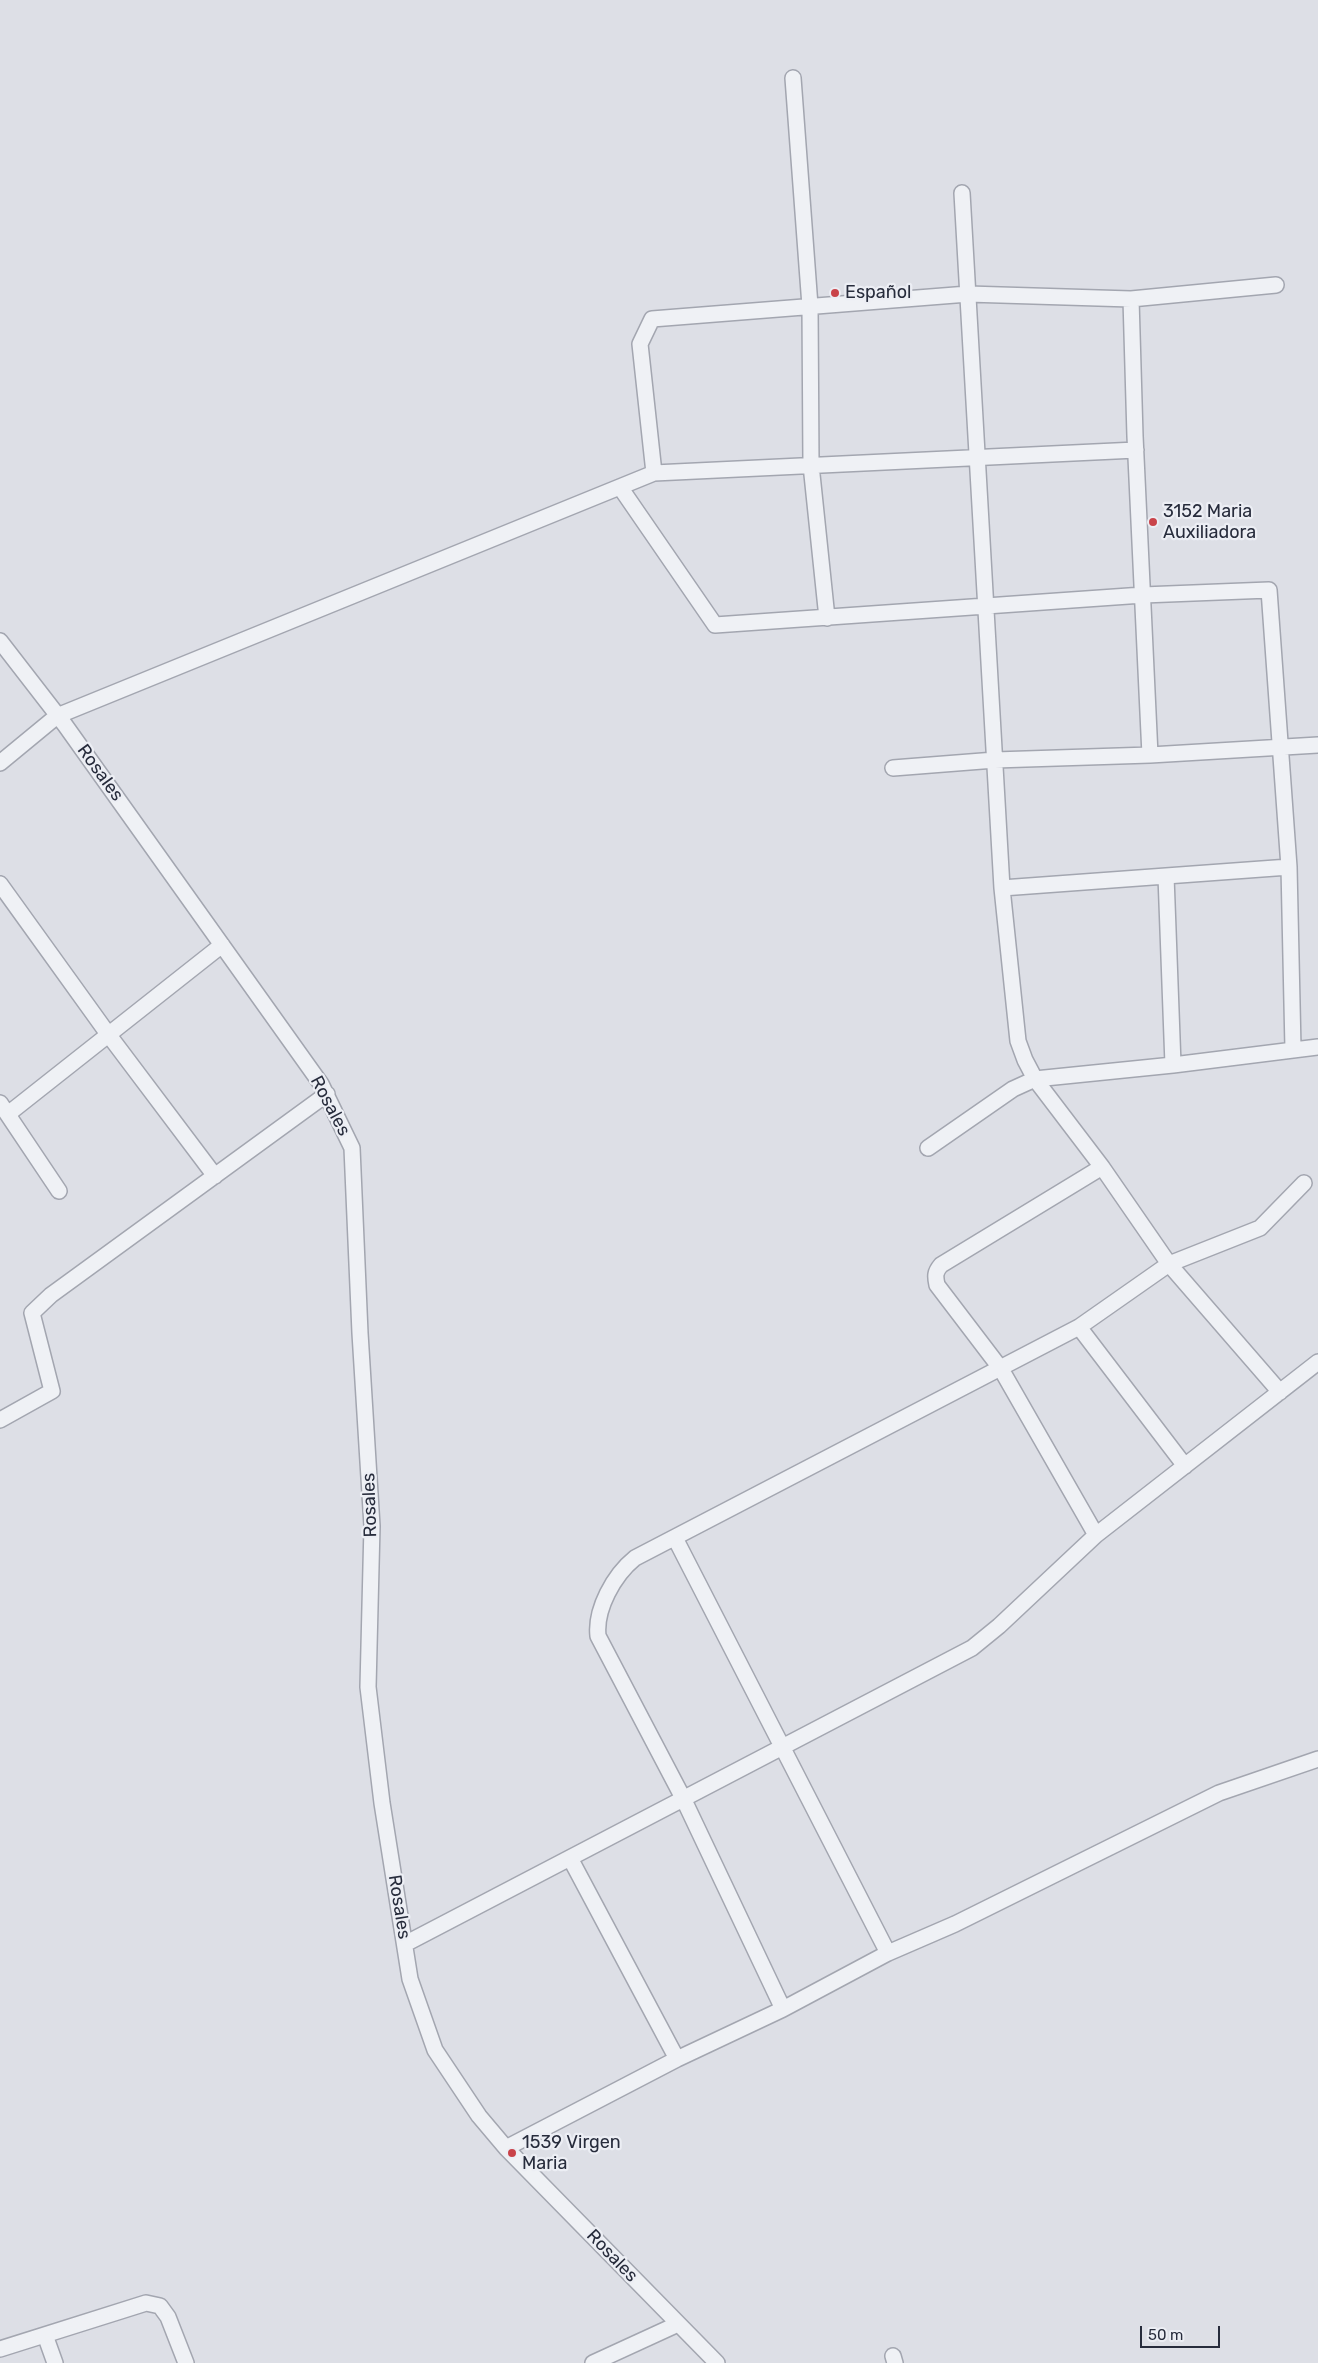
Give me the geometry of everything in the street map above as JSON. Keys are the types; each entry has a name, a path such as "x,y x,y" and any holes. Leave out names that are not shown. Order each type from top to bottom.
{"street":[{"path":"793,78 810,306 812,465 827,618"},
{"path":"962,193 1002,888 1018,1041 1035,1079 1102,1167 1170,1264 1280,1392"},
{"path":"654,474 640,344 652,319 968,294 1131,299 1276,285"},
{"path":"1131,299 1150,755"},
{"path":"0,764 58,716 654,474 977,456 1136,450"},
{"path":"620,487 715,625 986,608 1142,595 1269,590 1288,867 1293,1049"},
{"name":"Rosales","path":"0,642 58,716 322,1084 352,1148 360,1333 372,1526 368,1687 382,1803 410,1979 435,2050 479,2116 506,2148 717,2363"},
{"path":"893,768 995,760 1150,755 1318,745"},
{"path":"1002,888 1288,867"},
{"path":"1166,876 1173,1065"},
{"path":"0,884 108,1034 215,1176"},
{"path":"59,1191 34,1156 4,1108 108,1034 222,945"},
{"path":"928,1148 1013,1088 1035,1079 1173,1065 1318,1047"},
{"path":"0,1420 52,1391 32,1313 51,1295 327,1094"},
{"path":"1096,1535 1001,1369 937,1285 935,1278 937,1270 941,1266 1102,1167"},
{"path":"783,2009 684,1798 598,1636 596,1623 619,1573 634,1558 1079,1327 1170,1264 1260,1228 1304,1183"},
{"path":"1079,1327 1185,1466"},
{"path":"404,1944 972,1648 999,1626 1096,1535 1318,1362"},
{"path":"675,1538 888,1953"},
{"path":"506,2148 677,2059 783,2009 888,1953 955,1924 1219,1793 1318,1759"},
{"path":"570,1858 677,2059"},
{"path":"0,2349 146,2302 160,2306 168,2318 186,2363"},
{"path":"593,2363 678,2324"},
{"path":"45,2335 55,2363"}],"place":[{"name":"Español","path":"835,293"},
{"name":"3152 Maria Auxiliadora","path":"1153,522"},
{"name":"1539 Virgen Maria","path":"512,2153"}]}
